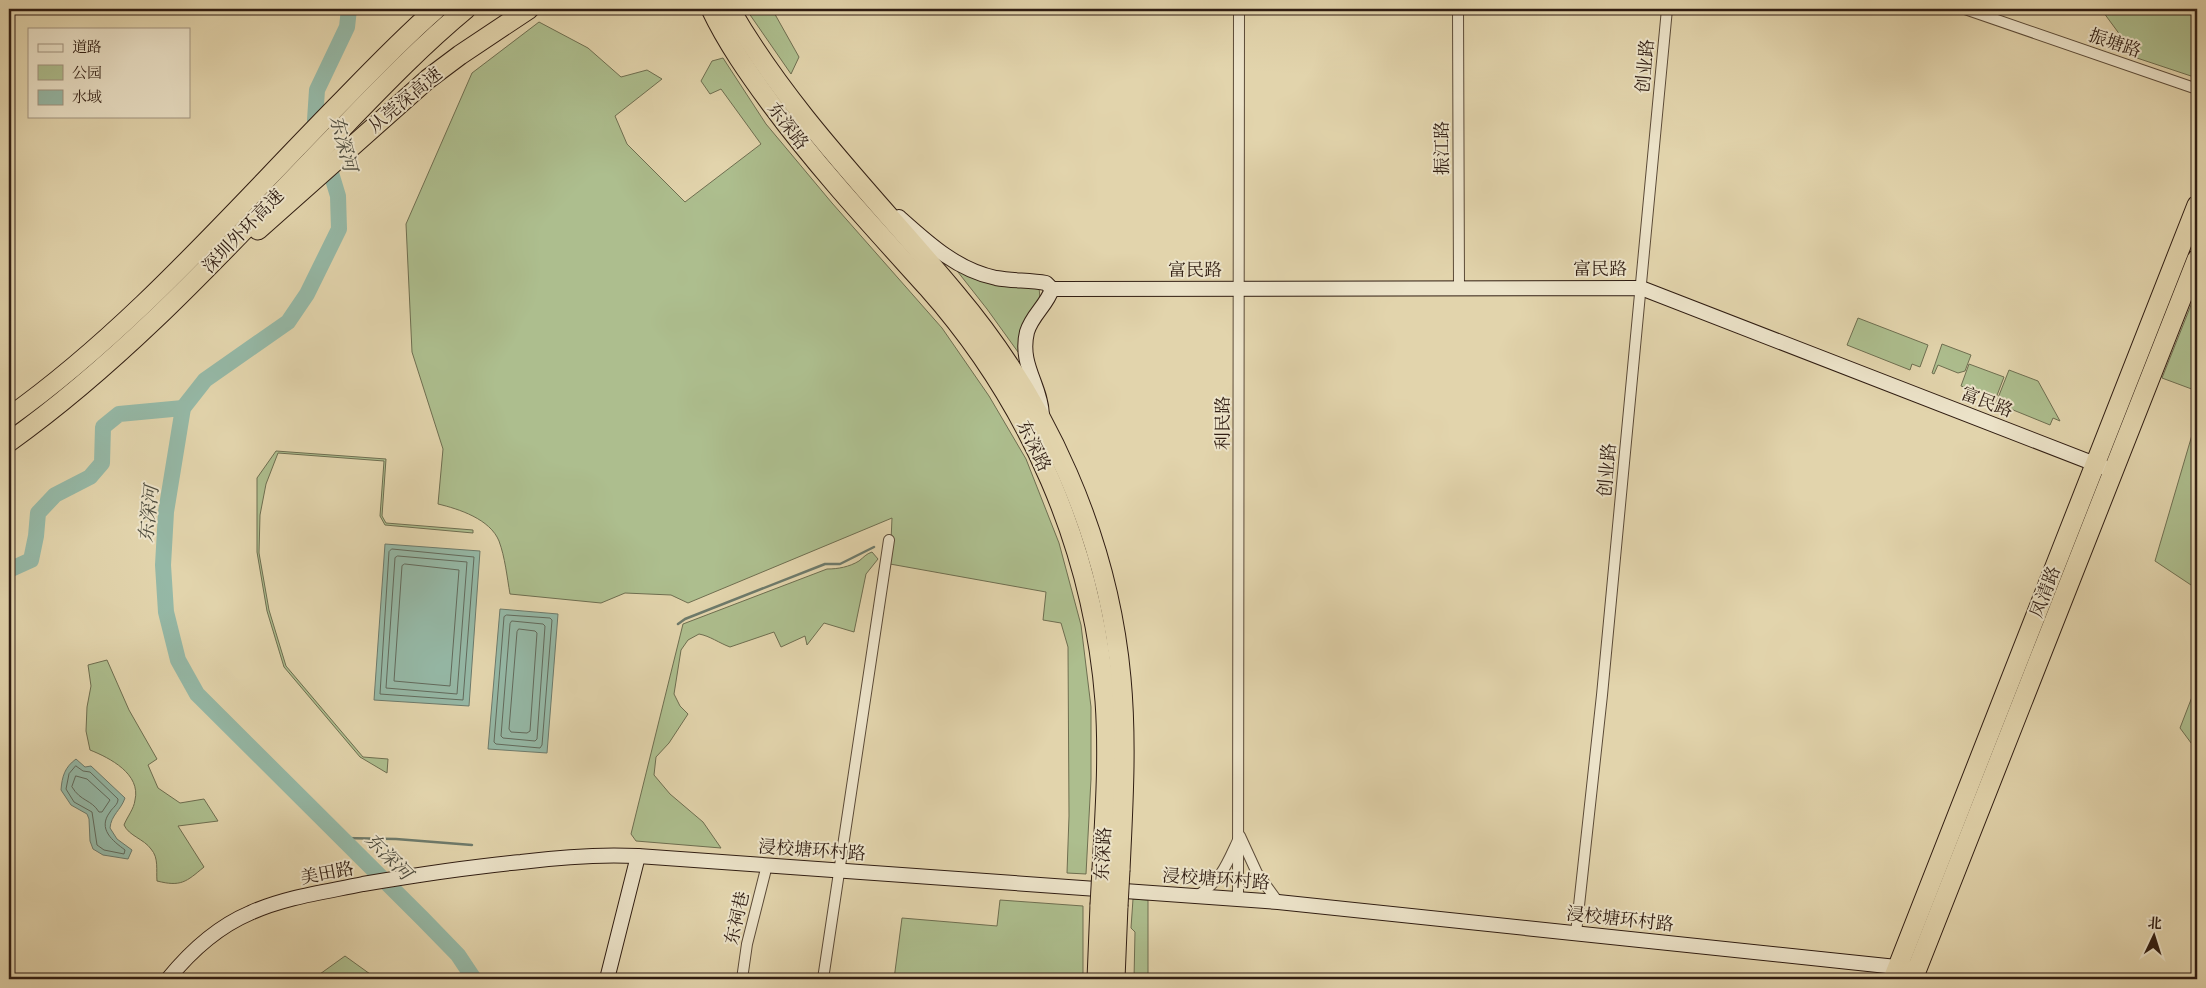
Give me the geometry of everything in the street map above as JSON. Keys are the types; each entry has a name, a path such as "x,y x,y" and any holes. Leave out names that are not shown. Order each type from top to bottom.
{"highway":[{"path":"387,55 419,9"},
{"name":"深圳外环高速","path":"9,417 73,366 145,300 227,220 387,55 436,9"},
{"name":"深圳外环高速","path":"9,442 101,368 175,300 395,76 466,9"},
{"name":"从莞深高速","path":"175,300 278,214 428,80 460,55 530,9"},
{"name":"东深路","path":"711,9 748,71 794,134 827,175 934,296 975,346 1002,387 1038,451 1074,540 1098,639 1105,702 1111,869 1109,906 1097,979"},
{"name":"东深路","path":"730,9 763,62 793,104 974,315 1018,378 1042,420 1065,467 1090,535 1104,581 1114,628 1121,677 1125,773 1111,869"},
{"name":"凤清路","path":"1905,974 2096,464 2197,205"},
{"name":"凤清路","path":"1905,974 2113,471 2197,259"},
{"name":"东深路","path":"1109,906 1115,979"}],"street":[{"name":"利民路","path":"1238,899 1240,836 1240,9"},
{"name":"振江路","path":"1458,9 1459,288"},
{"name":"创业路","path":"1576,933 1603,685 1667,9"},
{"name":"振塘路","path":"1965,9 2197,89"},
{"name":"富民路","path":"878,204 896,214 939,252 972,271 996,278 1046,283 1052,289 1641,288 2113,471"},
{"path":"1042,420 1042,404 1028,368 1026,341 1030,324 1039,308 1050,296 1052,289"},
{"path":"823,979 889,540"},
{"name":"利民路","path":"1197,896 1213,886 1219,878 1240,836"},
{"name":"利民路","path":"1240,836 1257,873 1278,902"},
{"path":"607,979 638,856"},
{"name":"浸校塘环村路","path":"638,856 1278,902 1576,933 1905,974"},
{"name":"美田路","path":"168,979 205,940 249,913 275,904 425,873 570,857 638,856"},
{"name":"东祠巷","path":"742,979 747,944 767,865"}],"green space":[{"path":"746,9 772,9 799,57 791,74"},
{"path":"2101,9 2197,9 2197,78 2137,58"},
{"path":"539,22 588,48 621,77 647,70 662,79 615,116 627,144 685,202 761,144 721,89 710,94 701,81 712,61 723,58 766,124 832,203 942,328 989,396 1026,459 1059,543 1081,625 1091,707 1091,779 1086,874 1067,873 1069,816 1068,647 1061,623 1043,620 1046,592 890,564 892,518 688,603 671,595 625,593 601,603 510,594 503,554 495,533 473,516 438,504 443,449 412,352 406,224 472,73"},
{"path":"954,267 1039,288 1040,298 1022,328 1018,352 987,309"},
{"path":"2197,290 2197,391 2162,378"},
{"path":"1858,318 1928,345 1920,367 1912,364 1910,370 1847,345"},
{"path":"1942,344 1971,355 1965,371 1958,373 1938,365 1934,374 1932,373"},
{"path":"1969,364 2004,377 1996,398 1961,386"},
{"path":"2009,370 2038,381 2060,421 2053,418 2050,425 1996,403"},
{"path":"2197,418 2197,589 2155,561"},
{"path":"276,451 386,459 382,516 386,523 473,530 473,533 385,525 380,516 384,461 278,453 266,484 260,515 259,553 269,610 286,666 363,757 388,759 387,773 360,757 284,667 267,611 257,552 257,478"},
{"path":"872,552 878,559 866,574 854,632 824,623 807,645 805,636 781,647 774,632 730,647 699,634 688,640 681,650 674,694 680,706 688,714 669,743 656,757 654,775 670,794 703,822 721,848 636,841 631,834 683,624 827,569 851,565"},
{"path":"107,660 129,710 157,759 148,765 158,788 180,803 204,799 218,821 178,826 204,867 183,882 165,883 157,881 154,853 148,846 129,832 124,825 134,803 136,791 133,782 129,775 115,762 90,750 86,731 87,707 91,686 88,665"},
{"path":"2197,684 2197,751 2180,728"},
{"path":"1133,899 1148,900 1148,979 1134,979 1135,932 1131,928"},
{"path":"1000,900 1083,906 1083,979 894,979 902,918 997,926"},
{"path":"345,956 377,979 313,979"}],"water":[{"path":"385,544 480,551 469,706 374,700"},
{"path":"500,609 558,614 547,753 488,749"},
{"path":"76,759 85,767 91,766 125,798 112,820 110,828 117,839 132,850 128,859 103,855 93,849 90,841 87,814 71,805 61,790 65,772"}],"waterway":[{"name":"东深河","path":"349,9 347,27 317,90 315,120 338,196 339,229 307,294 288,322 205,380 183,408 166,512 163,565 166,612 178,660 197,694 458,955 474,979"},
{"path":"9,570 31,560 38,513 55,495 90,477 102,463 103,427 119,414 183,408"},
{"path":"678,624 685,619 825,564 840,564 874,547"},
{"path":"343,838 396,839 472,845"}]}
